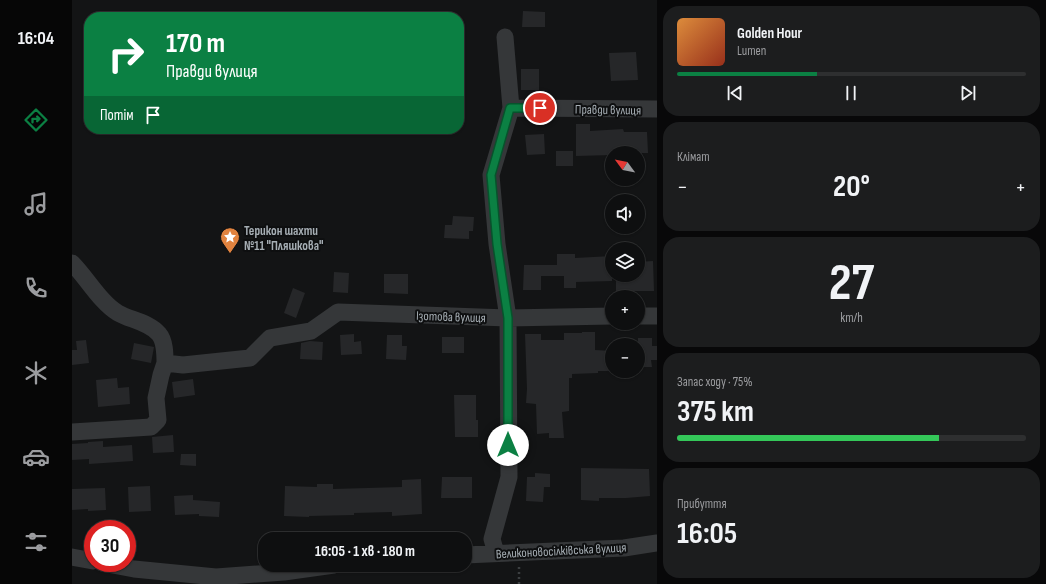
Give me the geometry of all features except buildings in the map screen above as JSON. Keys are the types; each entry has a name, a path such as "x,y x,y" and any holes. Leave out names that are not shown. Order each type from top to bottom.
{"street":[{"path":"496,553 492,539 509,477 508,318 497,244 491,175 510,108 505,37"},
{"name":"Правди вулиця","path":"510,108 657,110"},
{"path":"72,263 108,305 118,313 145,324 159,334 165,349 165,363 156,398 158,420 151,427 72,432"},
{"name":"Ізотова вулиця","path":"165,363 183,365 250,358 270,338 311,331 338,312 508,318 605,316"},
{"path":"645,316 657,316"},
{"name":"Великоновосілківська вулиця","path":"472,555 624,548 657,543"},
{"path":"72,557 84,559"},
{"path":"136,569 216,577 284,572"}],"place":[{"name":"Терикон шахти №11 \"Пляшкова\"","path":"230,254"}],"route":[{"path":"508,445 508,318 497,244 491,175 510,108 540,108"}]}
